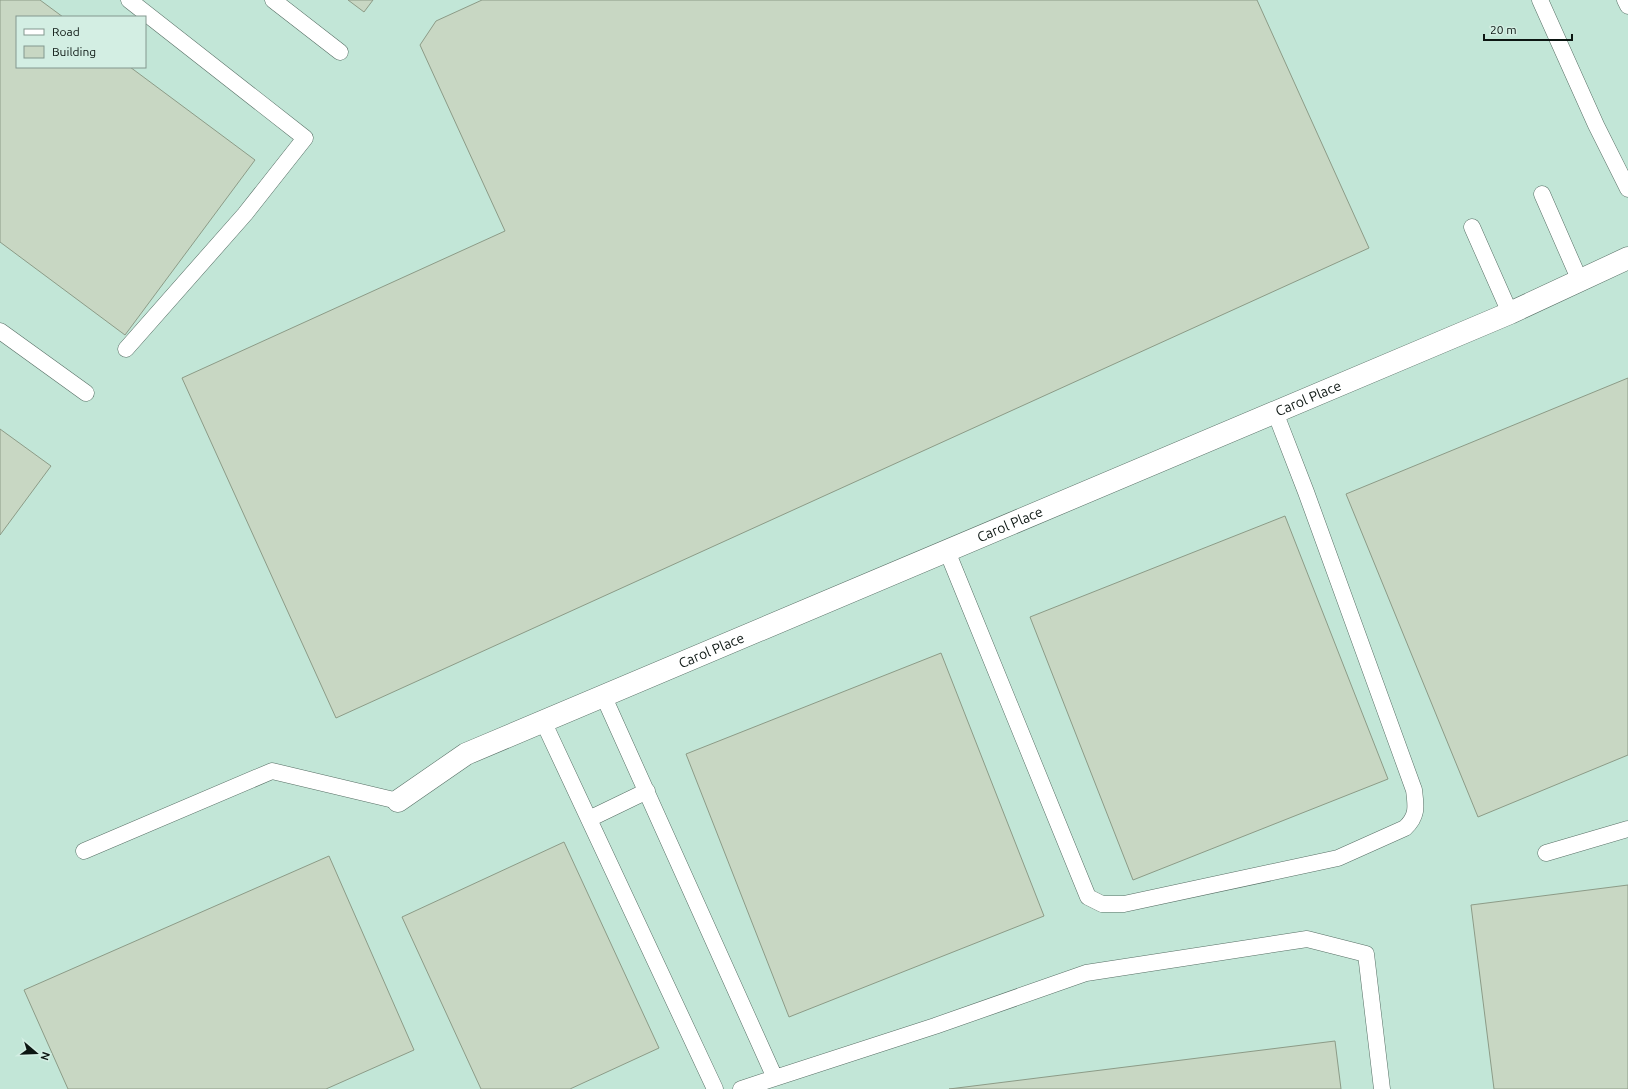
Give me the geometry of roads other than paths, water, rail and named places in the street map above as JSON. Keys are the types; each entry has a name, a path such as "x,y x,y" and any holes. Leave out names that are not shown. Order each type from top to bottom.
{"street":[{"name":"Carol Place","path":"398,801 466,754 1510,313 1628,258"}],"lane":[{"path":"126,349 245,214 305,138 129,0"},
{"path":"273,0 340,52"},
{"path":"1540,0 1596,125 1628,189"},
{"path":"1626,0 1628,6"},
{"path":"1542,194 1580,281"},
{"path":"1472,227 1510,313"},
{"path":"0,331 86,393"},
{"path":"947,551 1088,897 1102,904 1124,904 1338,858 1405,828 1413,821 1416,804 1414,790 1372,671 1275,412"},
{"path":"604,695 775,1078"},
{"path":"543,721 715,1089"},
{"path":"84,851 272,771 398,801"},
{"path":"589,819 647,791"},
{"path":"1546,853 1628,829"},
{"path":"741,1089 935,1026 1086,973 1307,939 1366,954 1382,1089"}]}
